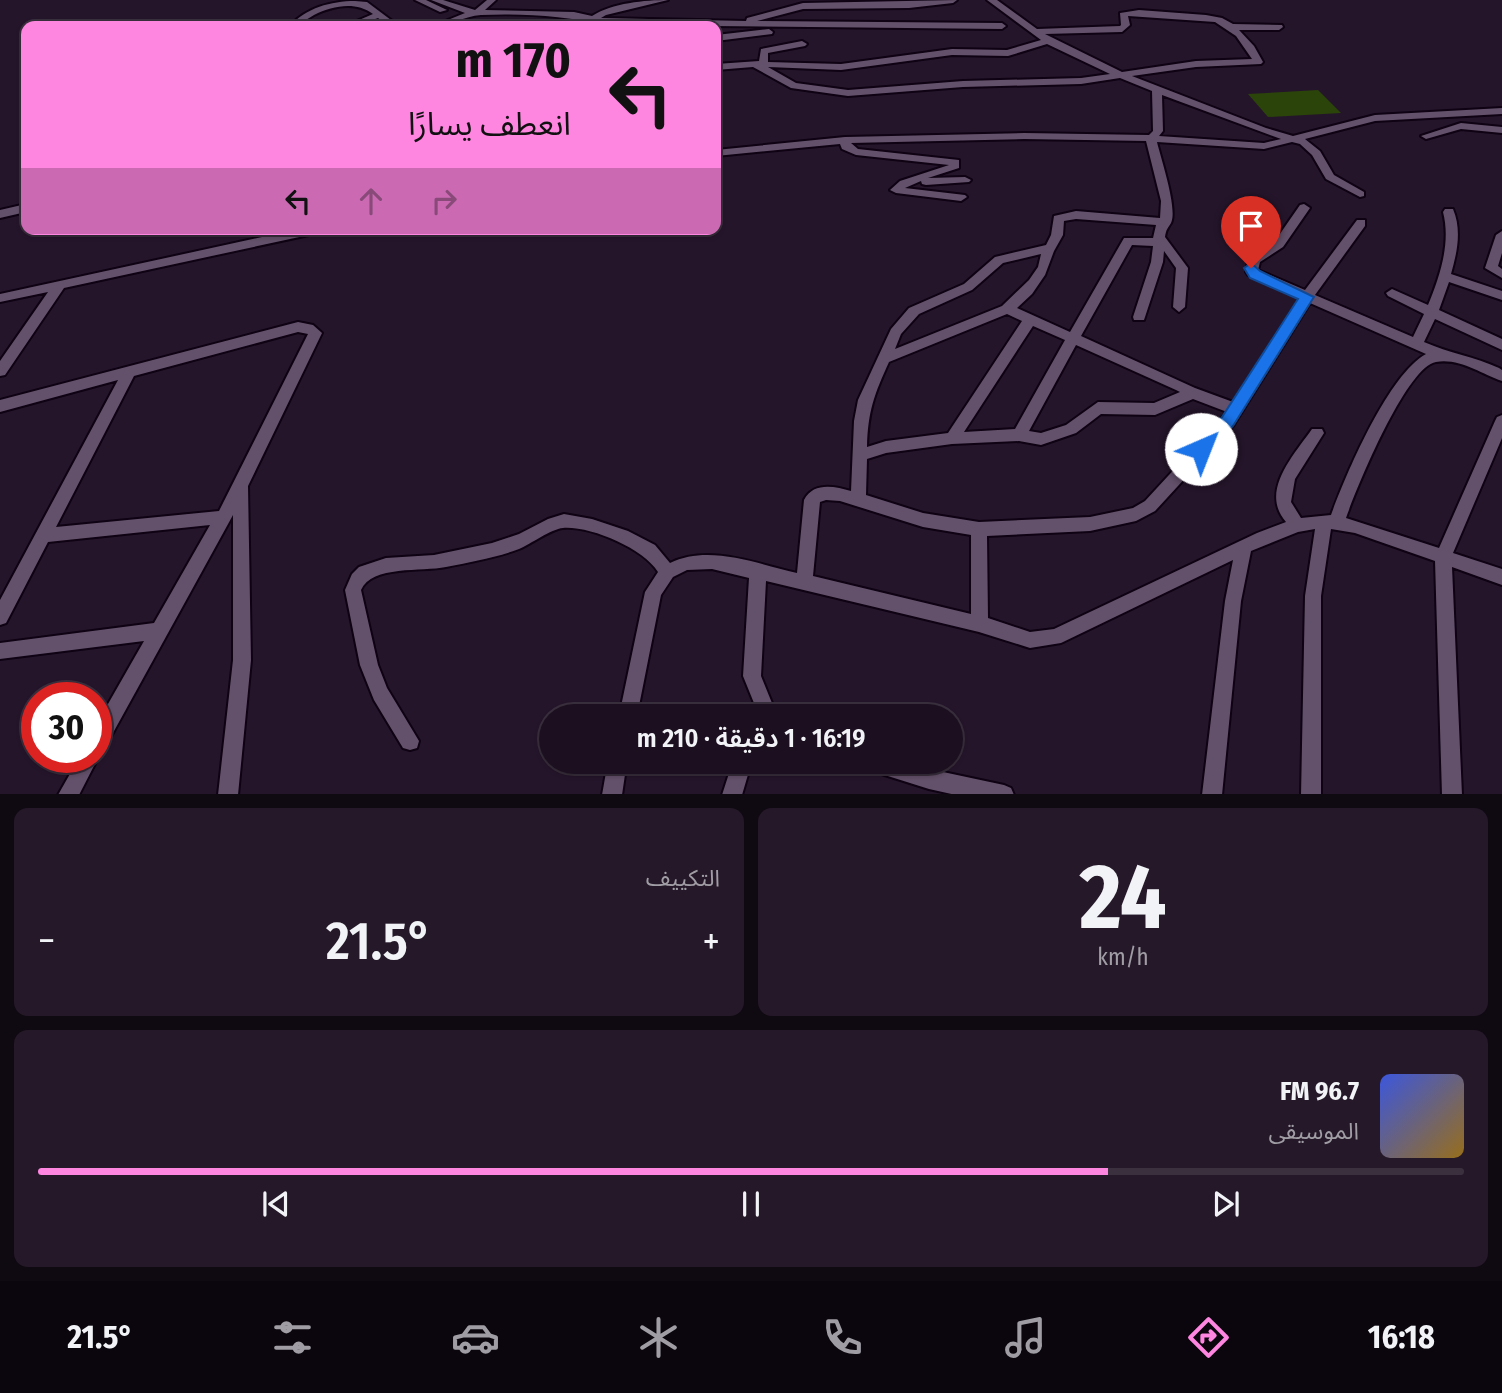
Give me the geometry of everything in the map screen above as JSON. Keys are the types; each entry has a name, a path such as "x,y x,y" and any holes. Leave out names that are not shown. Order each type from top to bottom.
{"street":[{"path":"422,0 466,18 586,19"},
{"path":"435,0 462,11 608,21"},
{"path":"455,21 477,12 492,0"},
{"path":"580,21 603,13 664,0"},
{"path":"740,23 779,11 826,4 909,5 953,0"},
{"path":"991,0 1048,41 1125,77 1311,146 1330,177 1360,194"},
{"path":"299,21 306,14 337,2 359,1 388,21"},
{"path":"721,37 770,32 777,25 779,11"},
{"path":"721,23 1002,26 1032,30 1122,29 1126,25 1123,15 1132,12 1181,18 1213,18 1230,27 1249,46 1257,63 1196,64 1125,77 830,92 794,86 759,64"},
{"path":"368,21 378,15"},
{"path":"1002,26 1016,16"},
{"path":"1230,27 1279,27"},
{"path":"721,67 759,64 841,67 952,52 1008,53 1048,41"},
{"path":"759,64 765,50 802,44"},
{"path":"1151,139 1158,131 1153,88"},
{"path":"721,152 845,140 1074,135 1250,146 1296,139 1375,118 1502,111"},
{"path":"1426,136 1467,126 1502,130"},
{"path":"1139,317 1157,262 1160,229 1166,222 1167,201 1151,139"},
{"path":"845,140 846,147 856,152 956,163 955,166 902,184 896,190 961,197"},
{"path":"914,180 965,180"},
{"path":"1304,208 1279,244 1259,256 1251,268 1255,274 1416,345 1502,376"},
{"path":"0,214 21,209"},
{"path":"1416,345 1434,313 1444,276 1453,225 1449,212"},
{"path":"858,499 865,400 896,332 915,311 968,287 1005,257 1048,249 1054,244 1057,222 1061,218 1076,215 1103,216 1166,222"},
{"path":"804,582 812,500 825,493 858,499 923,520 979,529 1090,524 1136,513 1150,506 1228,422 1307,297 1361,223"},
{"path":"0,298 291,235"},
{"path":"1502,236 1491,268 1502,274"},
{"path":"1019,435 1128,241 1159,240 1182,261 1184,268 1179,307"},
{"path":"885,358 1007,309 1022,296 1042,271 1048,249"},
{"path":"1444,276 1502,296"},
{"path":"0,371 58,286"},
{"path":"1392,293 1502,345"},
{"path":"1007,309 1073,340 1168,379 1192,393 1201,394 1235,409"},
{"path":"952,438 1030,320"},
{"path":"0,406 298,327 308,328 315,333 240,486 112,716"},
{"path":"1311,794 1314,596 1330,521 1405,377 1429,358 1448,358"},
{"path":"0,617 130,372"},
{"path":"859,456 886,447 952,438 1019,435 1044,439 1071,429 1098,408 1155,409 1192,393"},
{"path":"1452,794 1443,556 1502,421"},
{"path":"1298,525 1284,510 1282,491 1317,433"},
{"path":"228,794 242,660 240,486"},
{"path":"44,535 223,517"},
{"path":"411,741 380,694 369,665 353,590 357,578 367,569 434,562 490,549 522,541 556,522 564,521 624,537 651,552 667,572"},
{"path":"630,704 653,592 667,572 696,562 804,582 979,624 1030,640 1049,639 1244,547 1298,525 1330,521 1502,577"},
{"path":"979,529 979,624"},
{"path":"1212,794 1233,601 1244,547"},
{"path":"758,572 752,676 763,704"},
{"path":"0,651 160,631"},
{"path":"68,794 80,773"},
{"path":"612,794 616,774"},
{"path":"732,794 739,774"},
{"path":"901,774 930,787 1004,794"}],"green space":[{"path":"1318,90 1341,113 1268,117 1248,94"}],"route":[{"path":"1201,449 1228,422 1248,386 1307,297 1255,274 1251,268"}]}
